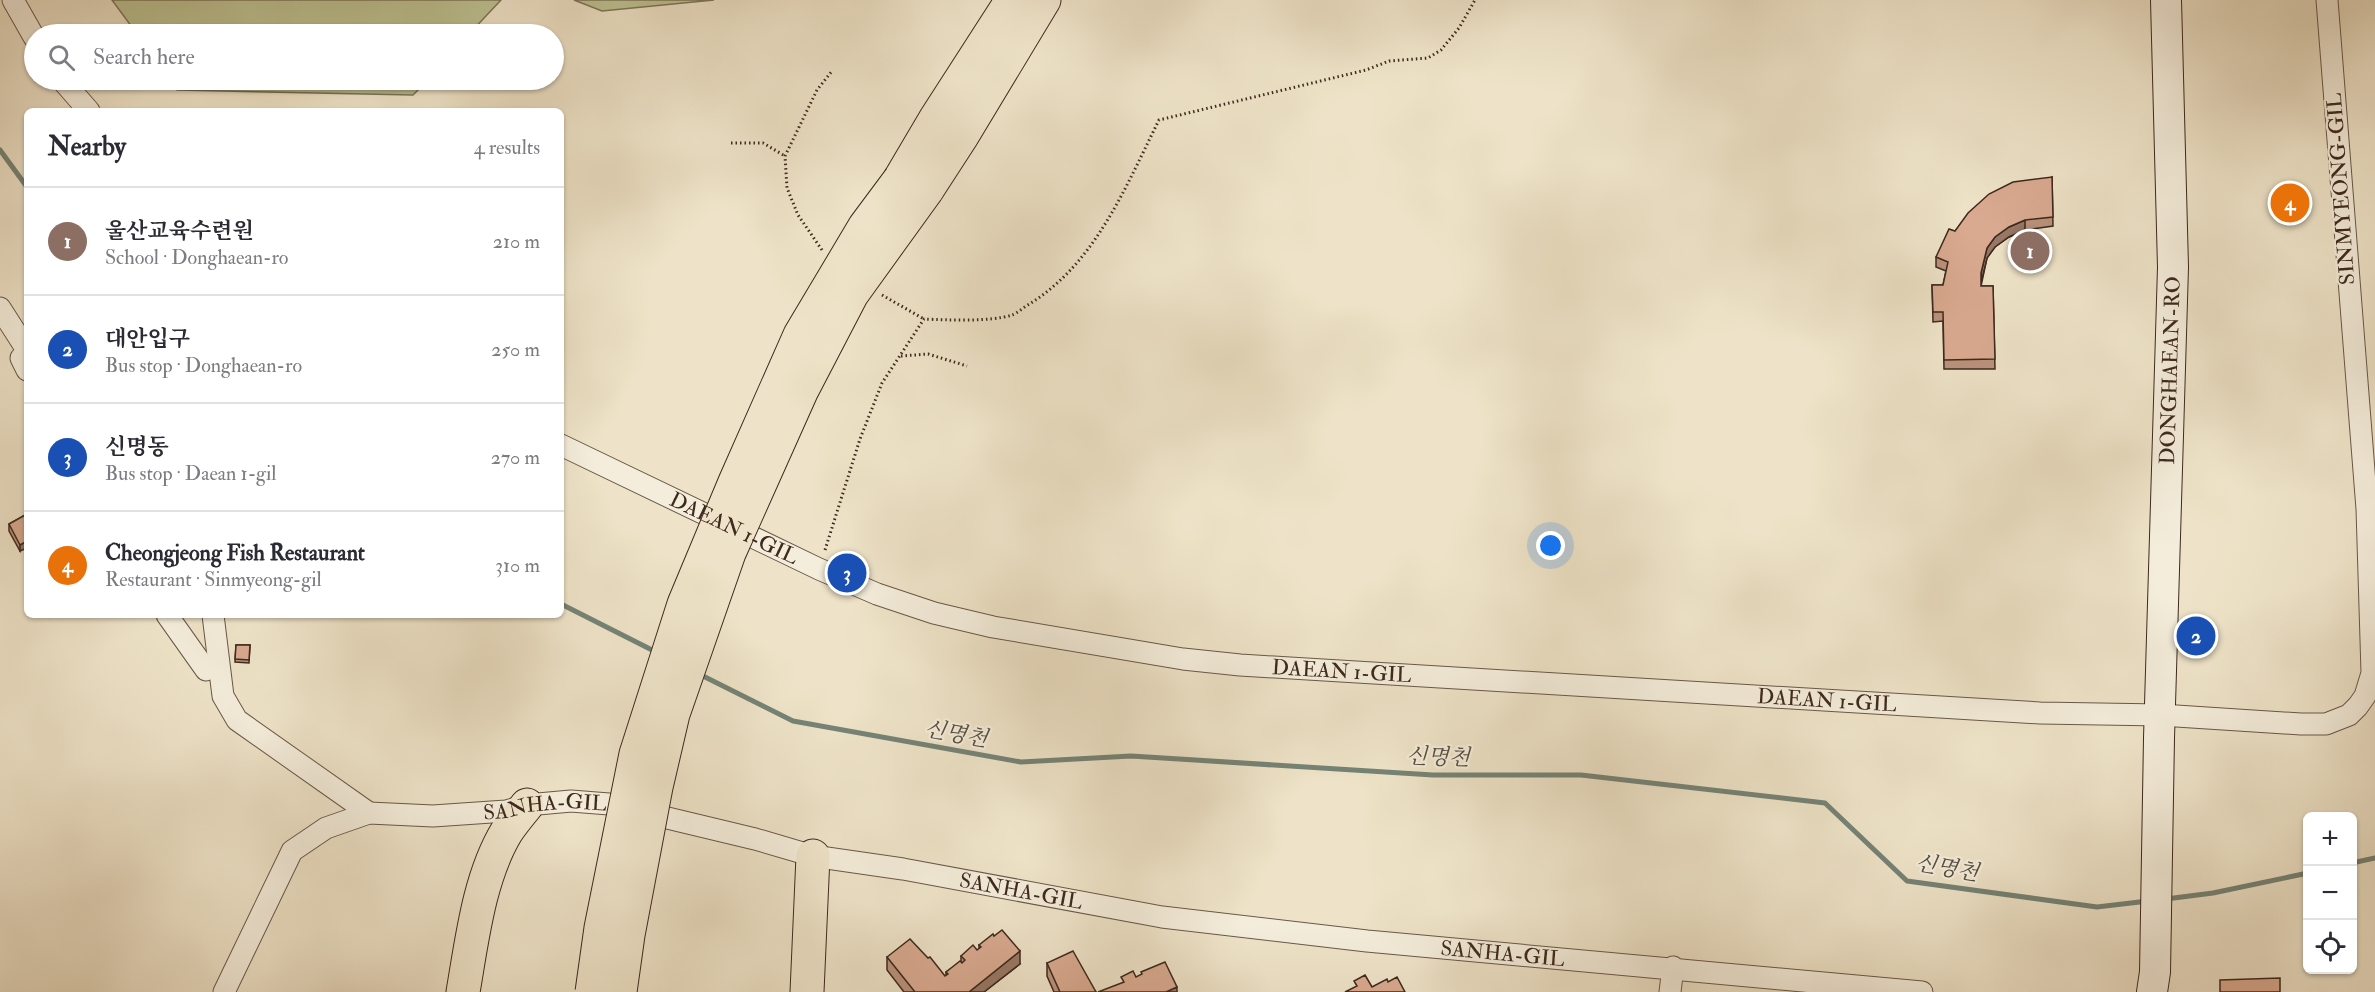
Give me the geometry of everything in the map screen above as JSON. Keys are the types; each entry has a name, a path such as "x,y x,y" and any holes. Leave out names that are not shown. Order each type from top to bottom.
{"highway":[{"path":"620,992 628,934 649,821 674,714 729,553 801,392 913,185 936,118 1012,0"},
{"path":"592,992 601,928 636,754 684,604 800,335 865,226 913,185 962,136 1044,0"},
{"path":"463,992 478,908 495,858 507,832 527,806"},
{"path":"807,992 813,856"}],"main road":[{"name":"DONGHAEAN-RO","path":"2153,982 2173,267 2166,0"}],"street":[{"path":"13,0 27,24"},
{"name":"SINMYEONG-GIL","path":"2160,727 2326,724 2349,715 2366,696 2372,673 2367,509 2327,0"},
{"path":"71,90 86,108"},
{"path":"0,308 24,358"},
{"name":"DAEAN 1-GIL","path":"564,446 819,569 877,594 934,613 993,627 1184,659 1240,665 2040,713 2160,727"},
{"path":"169,618 206,670"},
{"path":"213,618 223,696 237,720 369,813"},
{"name":"SANHA-GIL","path":"224,992 292,851 326,828 369,813 434,816 506,811 571,801 609,804 755,839 813,856 903,869 1162,917 1367,941 1922,992"},
{"path":"1670,992 1673,968"}],"path":[{"path":"876,292 924,319 968,320 1011,315 1046,293 1079,263 1122,193 1159,120 1366,70 1389,61 1428,58 1441,50 1452,38 1475,0"},
{"path":"823,252 798,215 787,188 785,156 817,90 832,70"},
{"path":"731,143 763,143 785,156"},
{"path":"819,569 860,440 882,384 924,319"},
{"path":"901,356 928,354 967,366"}],"green space":[{"path":"112,0 501,0 478,24 130,24"},
{"path":"574,0 714,0 602,11"},
{"path":"177,90 418,90 413,95"}],"building":[{"path":"2052,177 2053,217 2025,220 2009,227 1995,237 1987,248 1981,273 1981,286 1993,286 1995,359 1944,360 1943,312 1933,312 1932,285 1943,285 1948,262 1936,257 1949,229 1955,231 1968,213 1989,194 2013,182"},
{"path":"24,516 24,543 20,545 9,524"},
{"path":"236,645 250,645 249,660 235,659"},
{"path":"1002,930 1020,951 969,992 915,992 887,957 910,939 928,958 930,957 945,976 948,974 946,972 960,961 962,963 965,960 961,956 973,945 977,950 981,947 979,945"},
{"path":"1073,951 1096,992 1060,992 1047,963"},
{"path":"1165,962 1177,987 1166,992 1098,992 1124,982 1121,977 1133,971 1136,977 1142,974 1141,972"},
{"path":"1365,975 1372,987 1387,979 1388,982 1397,977 1405,992 1345,992 1357,986 1354,981"},
{"path":"2280,978 2280,992 2220,992 2220,980"}],"waterway":[{"name":"신명천","path":"0,150 24,183"},
{"name":"신명천","path":"564,606 656,652"},
{"name":"신명천","path":"699,674 793,721 1021,762 1131,756 1433,775 1581,775 1825,803 1907,881 2097,907 2148,901"},
{"name":"신명천","path":"2357,862 2375,858"},
{"name":"신명천","path":"2166,899 2213,893 2303,874"}],"place":[{"name":"Cheongjeong Fish Restaurant","path":"2290,203"},
{"name":"울산교육수련원","path":"2030,251"},
{"name":"신명동","path":"847,573"},
{"name":"대안입구","path":"2196,636"}]}
